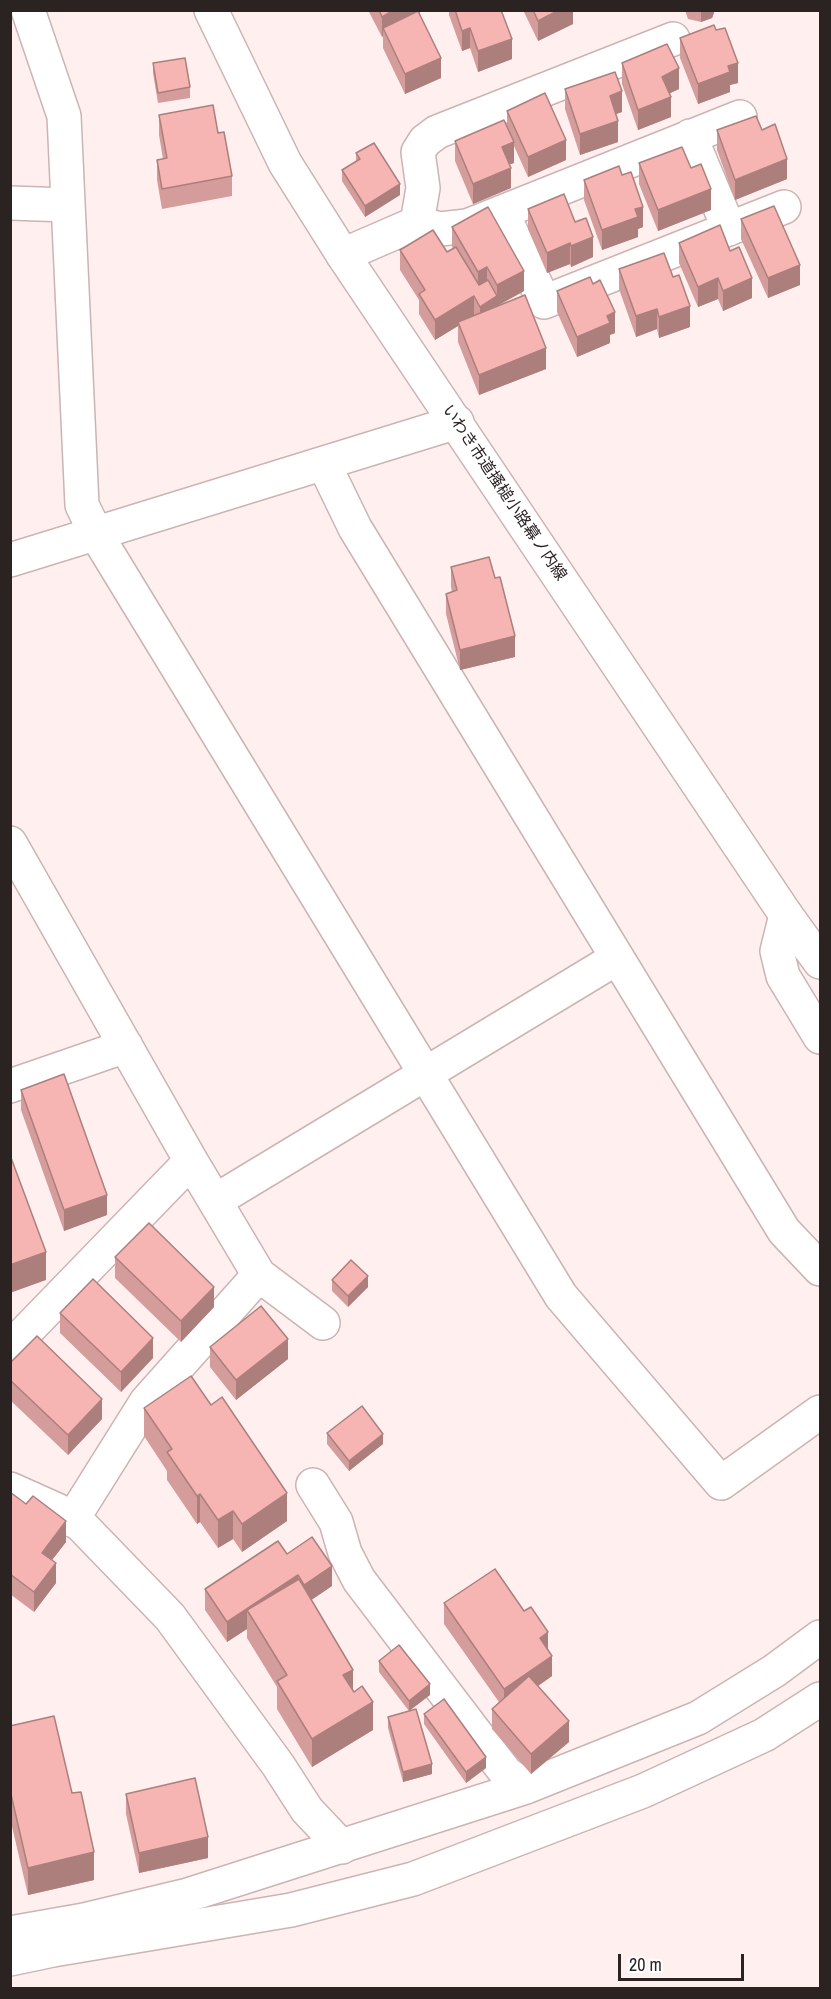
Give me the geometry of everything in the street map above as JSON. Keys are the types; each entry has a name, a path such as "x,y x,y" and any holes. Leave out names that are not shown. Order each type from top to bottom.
{"street":[{"path":"28,10 64,116 81,505 96,534 561,1296 721,1483 820,1412"},
{"name":"いわき市道搔槌小路幕ノ内線","path":"211,10 285,163 343,255 808,937"},
{"path":"417,223 423,188 418,152 437,132 673,39"},
{"path":"343,255 417,223 440,229 467,226 740,117"},
{"path":"690,136 729,229"},
{"path":"10,203 68,205"},
{"path":"502,212 544,302 784,207"},
{"path":"10,560 457,422"},
{"path":"324,464 355,528 784,1231 820,1269"},
{"path":"13,854 259,1275 323,1323"},
{"path":"808,937 777,951 783,976 820,1036"},
{"path":"215,1201 617,957"},
{"path":"10,1086 126,1046"},
{"path":"10,1348 191,1161"},
{"path":"72,1520 146,1402 259,1275"},
{"path":"313,1485 336,1522 345,1552 359,1580 506,1773 526,1787"},
{"path":"10,1488 81,1525 170,1617 278,1765 307,1810 342,1847"},
{"path":"10,1933 84,1920 188,1895 526,1787 698,1718 774,1671 820,1637"},
{"path":"10,1959 291,1910 413,1879 643,1791 765,1735 820,1699"}],"building":[{"path":"379,10 394,10 382,17"},
{"path":"455,10 501,10 512,39 478,51 470,28 462,31"},
{"path":"533,10 559,10 538,21"},
{"path":"418,11 441,58 405,74 383,28"},
{"path":"714,25 716,30 725,28 738,63 728,66 730,72 698,84 680,38"},
{"path":"667,44 679,68 662,77 671,97 638,110 622,63"},
{"path":"185,58 190,87 158,93 153,63"},
{"path":"615,72 622,91 610,96 618,121 580,134 565,89"},
{"path":"545,93 566,140 528,157 507,111"},
{"path":"213,105 218,133 224,132 232,176 162,189 157,160 167,158 159,115"},
{"path":"756,116 762,130 775,124 787,159 735,180 717,130"},
{"path":"504,120 514,142 502,147 511,168 473,184 455,141"},
{"path":"374,143 400,184 365,206 342,170 360,159 356,153"},
{"path":"682,147 691,168 701,164 711,189 658,210 639,163"},
{"path":"619,166 622,175 631,172 643,207 635,209 638,217 602,230 584,180"},
{"path":"564,194 575,222 586,218 593,237 571,246 570,243 547,253 528,209"},
{"path":"774,206 800,265 768,278 741,219"},
{"path":"488,207 524,271 497,285 487,267 478,272 452,227"},
{"path":"720,225 730,251 739,247 752,278 723,291 718,278 698,287 679,243"},
{"path":"433,230 447,252 456,247 479,285 488,280 497,296 480,307 474,296 435,320 419,294 425,290 400,250"},
{"path":"664,253 673,277 679,275 690,306 659,317 657,309 636,316 619,269"},
{"path":"590,277 593,284 600,280 615,312 607,316 610,323 577,337 557,291"},
{"path":"525,295 546,348 479,375 458,322"},
{"path":"489,557 495,578 500,577 515,636 460,650 446,594 457,590 451,567"},
{"path":"64,1074 107,1195 64,1210 21,1090"},
{"path":"10,1155 46,1252 10,1265"},
{"path":"149,1223 214,1287 181,1321 115,1257"},
{"path":"351,1260 368,1276 348,1296 332,1280"},
{"path":"93,1279 153,1338 121,1372 60,1313"},
{"path":"261,1306 288,1339 236,1380 210,1347"},
{"path":"37,1336 102,1399 68,1435 10,1380 10,1363"},
{"path":"191,1376 211,1405 222,1397 287,1493 242,1524 233,1511 218,1520 200,1494 197,1496 167,1452 172,1449 144,1408"},
{"path":"362,1406 383,1434 349,1461 327,1433"},
{"path":"10,1492 26,1504 33,1496 66,1521 42,1553 56,1563 34,1592 10,1574"},
{"path":"312,1537 332,1566 304,1585 298,1575 227,1622 205,1589 278,1541 287,1554"},
{"path":"495,1569 524,1611 531,1607 548,1632 540,1638 552,1656 504,1689 444,1603"},
{"path":"299,1579 353,1670 343,1675 354,1692 362,1686 373,1702 312,1739 277,1681 287,1675 247,1610"},
{"path":"399,1645 430,1684 409,1701 379,1661"},
{"path":"529,1676 569,1721 531,1754 492,1709"},
{"path":"444,1699 486,1757 466,1772 424,1714"},
{"path":"416,1709 432,1764 403,1772 388,1717"},
{"path":"54,1716 72,1793 81,1792 94,1852 28,1868 10,1790 10,1726"},
{"path":"195,1778 208,1837 139,1853 126,1794"}]}
